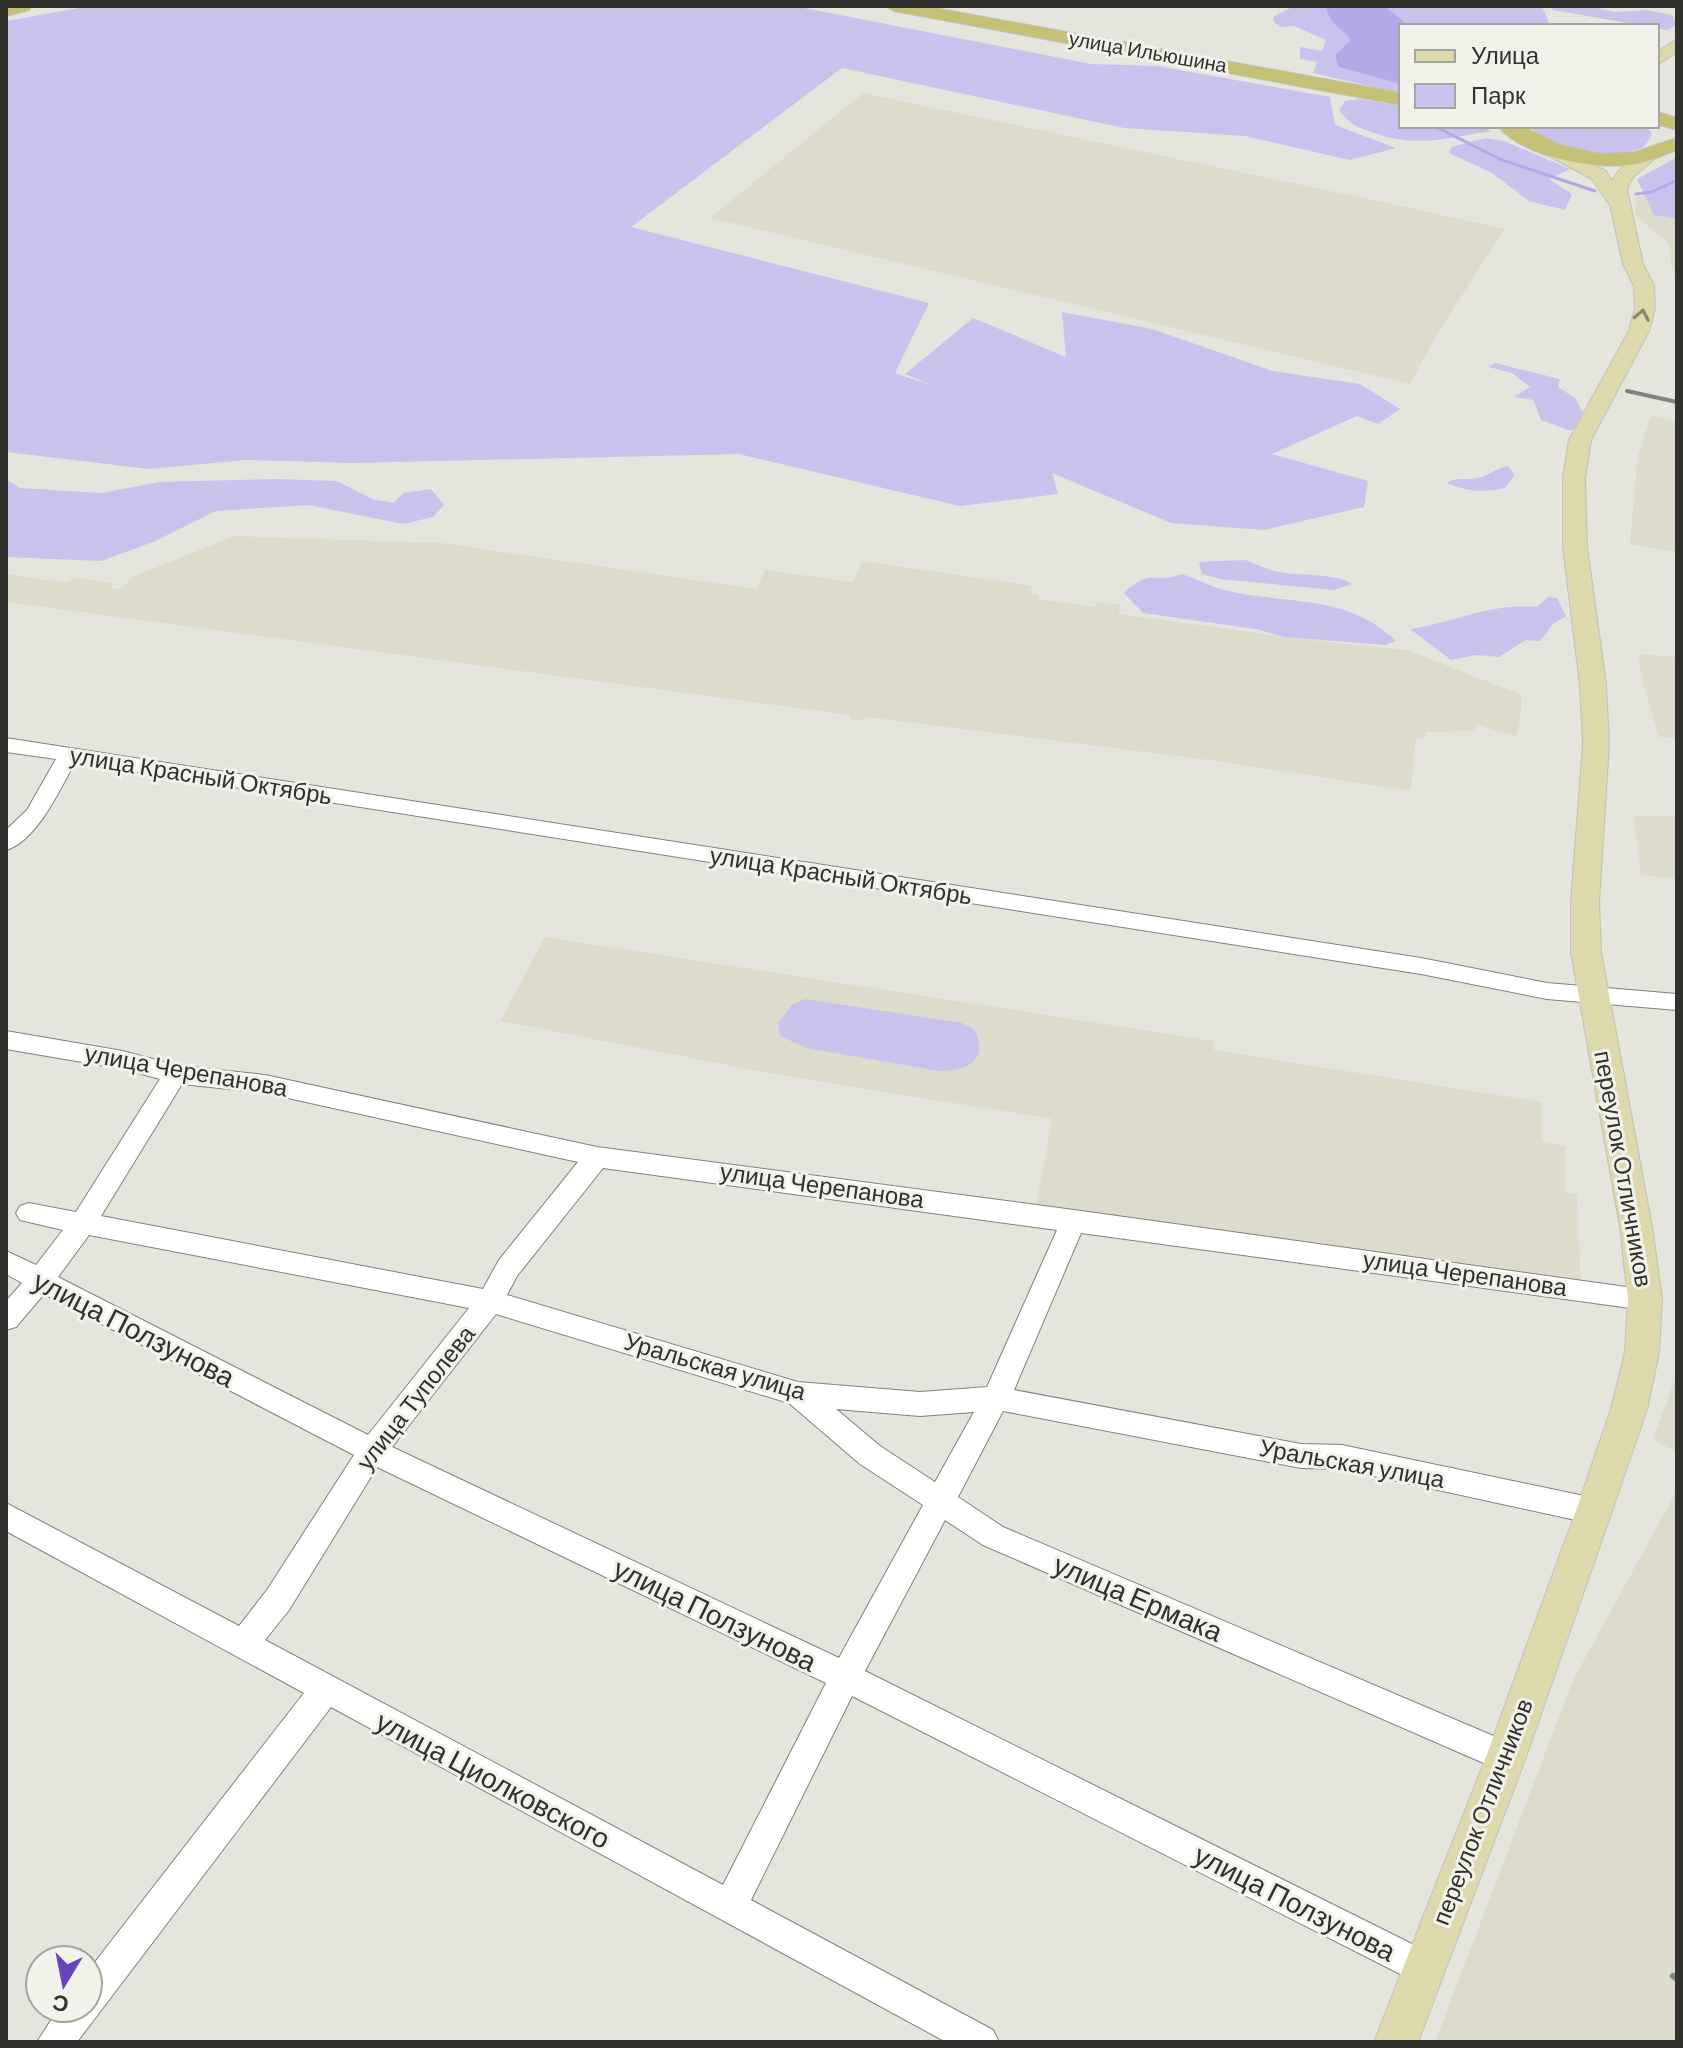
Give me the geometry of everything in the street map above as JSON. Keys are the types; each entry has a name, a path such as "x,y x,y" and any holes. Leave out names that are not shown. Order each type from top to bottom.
{"highway":[{"path":"6,10 23,6"},
{"name":"улица Ильюшина","path":"894,6 1399,98"},
{"path":"1654,152 1664,138 1659,125"},
{"path":"1518,129 1550,149 1605,160 1654,152 1677,144"}],"main road":[{"path":"1659,58 1677,44"},
{"path":"1550,149 1599,175 1619,205"},
{"path":"1619,205 1621,179 1654,152"},
{"name":"переулок Отличников","path":"1396,2042 1506,1757 1594,1511 1629,1409 1642,1352 1645,1299 1634,1212 1586,952 1585,902 1596,744 1593,685 1575,547 1574,478 1580,440 1639,331 1645,308 1644,286 1633,264 1619,205"}],"street":[{"name":"улица Красный Октябрь","path":"6,745 1421,966 1547,991 1677,1002"},
{"path":"6,843 35,814 69,755"},
{"name":"улица Черепанова","path":"6,1040 123,1060 175,1074 265,1084 597,1157 1645,1299"},
{"path":"6,1319 42,1282 84,1224 175,1074"},
{"name":"улица Туполева","path":"243,1644 278,1600 372,1451 490,1301 508,1268 597,1157"},
{"name":"Уральская улица","path":"29,1213 490,1301 798,1394 920,1404 996,1398 1301,1456 1342,1457 1594,1511"},
{"path":"730,1906 845,1677 996,1398 1074,1220"},
{"name":"улица Ползунова","path":"6,1262 372,1451 845,1677 1424,1968"},
{"name":"улица Ермака","path":"798,1394 870,1455 993,1536 1506,1757"},
{"name":"улица Циолковского","path":"6,1516 981,2042"},
{"path":"104,1978 325,1690"},
{"path":"55,2042 69,2024"}],"shaded area":[{"path":"1325,6 1385,6 1403,21 1399,24 1399,83 1339,67 1335,56 1351,39 1331,20"},
{"path":"863,93 1505,229 1442,326 1410,384 710,218"},
{"path":"1677,191 1677,278 1671,265 1669,244 1635,215 1636,197"},
{"path":"1651,415 1677,422 1677,552 1630,544 1637,460"},
{"path":"234,536 442,543 756,589 765,570 853,582 862,561 1033,586 1030,594 1039,595 1039,599 1095,607 1096,602 1120,605 1119,614 1407,650 1522,695 1520,721 1517,736 1477,725 1473,731 1426,732 1424,739 1416,738 1411,791 1209,760 866,717 864,721 850,719 850,715 6,602 6,574 68,583 74,578 114,583 111,588 121,589 132,577"},
{"path":"1638,654 1677,657 1677,738 1659,737 1643,684"},
{"path":"1634,816 1677,816 1677,879 1641,875"},
{"path":"545,937 1214,1041 1214,1050 1541,1102 1542,1142 1565,1146 1565,1192 1577,1194 1581,1282 1036,1204 1052,1119 774,1074 500,1021"},
{"path":"1677,1373 1677,1453 1653,1439"},
{"path":"1677,1490 1677,2042 1435,2042 1573,1680"}],"green space":[{"path":"90,6 794,6 1091,64 1157,66 1330,97 1335,125 1396,148 1350,160 1245,136 1124,128 842,68 631,227 929,303 895,373 933,386 905,374 973,318 1066,357 1062,312 1152,329 1273,371 1360,384 1400,409 1378,424 1357,416 1272,454 1368,481 1364,507 1264,530 1171,523 1052,473 1058,494 960,506 739,454 354,463 245,460 149,469 6,452 6,21"},
{"path":"1294,6 1542,6 1549,24 1399,24 1399,91 1391,91 1313,73 1317,62 1300,59 1300,47 1322,51 1326,40 1294,26 1281,27 1273,17"},
{"path":"1552,6 1588,6 1615,12 1647,10 1672,15 1677,25 1668,30 1659,28 1659,24 1634,24 1553,10"},
{"path":"1360,99 1399,106 1399,128 1486,128 1491,131 1418,141 1390,138 1346,119 1339,110 1345,101"},
{"path":"1533,128 1649,128 1652,135 1644,147 1616,153 1566,149 1539,136"},
{"path":"1485,138 1504,141 1570,169 1549,179 1572,194 1565,210 1529,201 1492,173 1449,153 1451,147"},
{"path":"1677,157 1677,219 1654,215 1637,179"},
{"path":"1495,363 1560,379 1558,387 1575,398 1585,417 1582,424 1571,431 1541,420 1533,400 1514,397 1530,387 1512,373 1489,367"},
{"path":"1508,466 1515,475 1505,488 1475,490 1447,483 1478,478"},
{"path":"6,479 20,488 102,493 159,482 337,481 372,499 394,503 403,493 431,489 444,505 433,517 403,524 309,505 216,511 153,542 101,561 6,557"},
{"path":"1245,560 1275,571 1326,576 1352,584 1333,590 1220,579 1202,574 1199,562"},
{"path":"1182,574 1228,591 1337,608 1377,626 1396,641 1385,645 1284,637 1256,629 1143,613 1124,593 1147,578"},
{"path":"1548,597 1557,598 1566,616 1553,624 1540,641 1526,640 1499,657 1476,655 1451,660 1410,629 1487,610 1537,607"},
{"path":"805,999 962,1023 975,1030 979,1041 977,1057 958,1069 939,1071 806,1048 780,1036 778,1023 792,1005"}],"waterway":[{"path":"1438,128 1502,160 1595,191"},
{"path":"1636,194 1652,192 1677,180"}],"railway":[{"path":"1627,391 1677,402"},
{"path":"1673,1976 1677,1979"}]}
